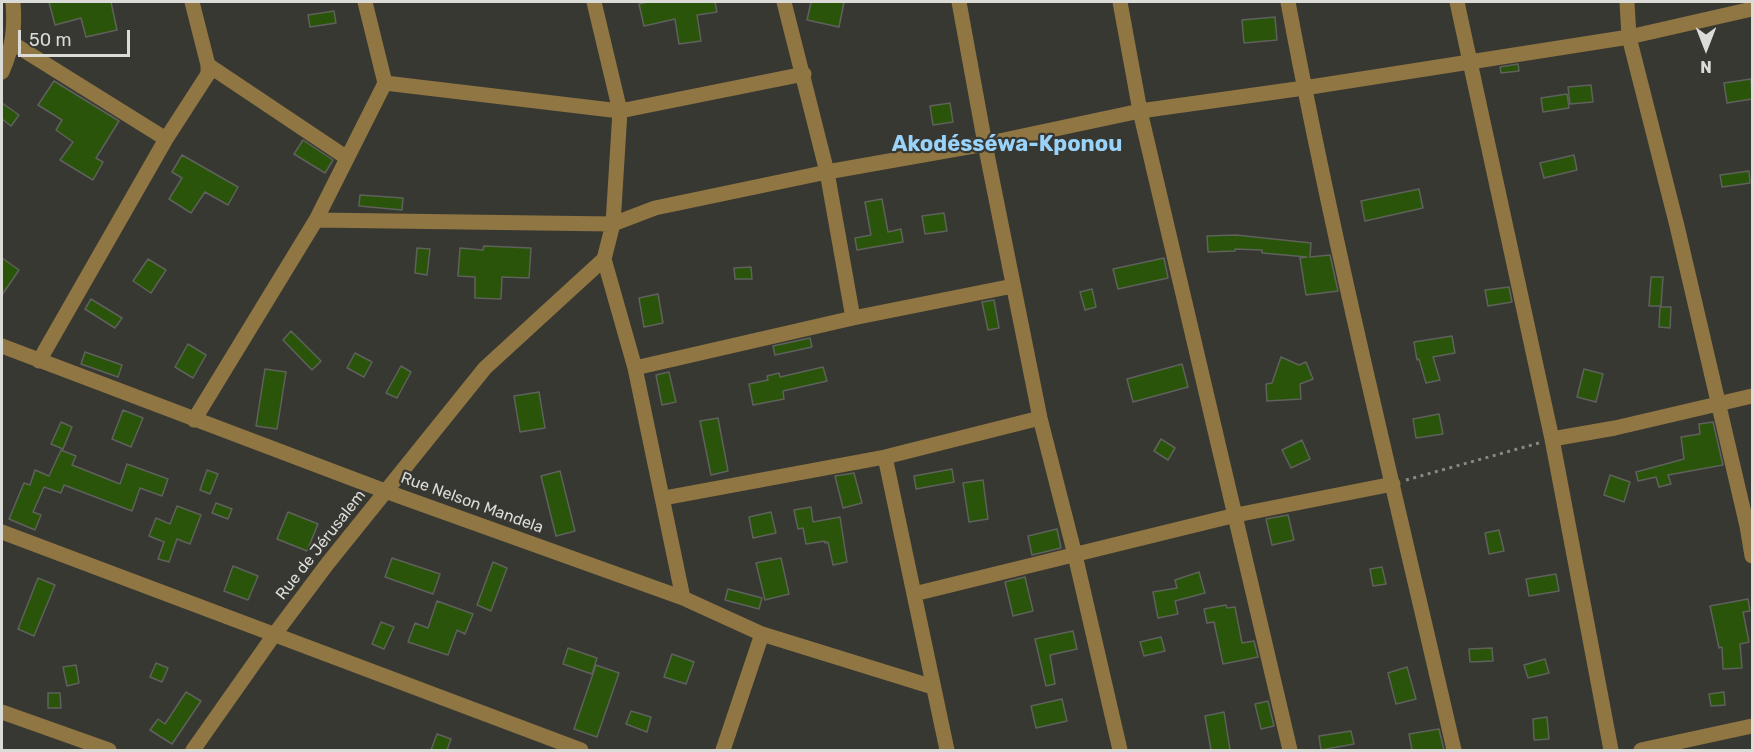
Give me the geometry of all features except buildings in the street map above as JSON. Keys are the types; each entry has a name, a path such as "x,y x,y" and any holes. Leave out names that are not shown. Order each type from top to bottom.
{"street":[{"path":"2,72 15,27 14,2"},
{"path":"39,361 166,139 205,81 208,66 192,2"},
{"path":"194,420 316,220 385,83 365,2"},
{"path":"594,2 620,111 613,225 604,259 635,368 664,498 683,598"},
{"path":"784,2 827,172 853,318"},
{"path":"959,2 1040,418 1120,750"},
{"path":"1120,2 1140,111 1290,750"},
{"path":"1288,2 1356,330 1454,750"},
{"path":"1457,2 1552,439 1611,750"},
{"path":"1627,2 1629,38 1677,226 1748,526 1752,556"},
{"path":"316,220 613,225 655,208 827,172 985,144 1140,111 1629,38 1752,9"},
{"path":"12,43 166,139"},
{"path":"208,66 347,158"},
{"path":"385,83 620,111 804,74"},
{"name":"Rue de Jérusalem","path":"193,750 274,635 385,491 485,368 604,259"},
{"path":"635,368 853,318 1013,286"},
{"name":"Rue Nelson Mandela","path":"2,346 385,491 683,598 762,634 933,687"},
{"path":"1552,439 1615,428 1752,396"},
{"path":"664,498 885,457 1040,418"},
{"path":"885,457 947,750"},
{"path":"914,594 1236,515 1393,484"},
{"path":"2,532 581,750"},
{"path":"723,750 762,634"},
{"path":"2,712 109,750"},
{"path":"1641,750 1752,726"}],"path":[{"path":"1393,484 1552,439"}],"district":[{"name":"Akodésséwa-Kponou","path":"1007,145"}]}
